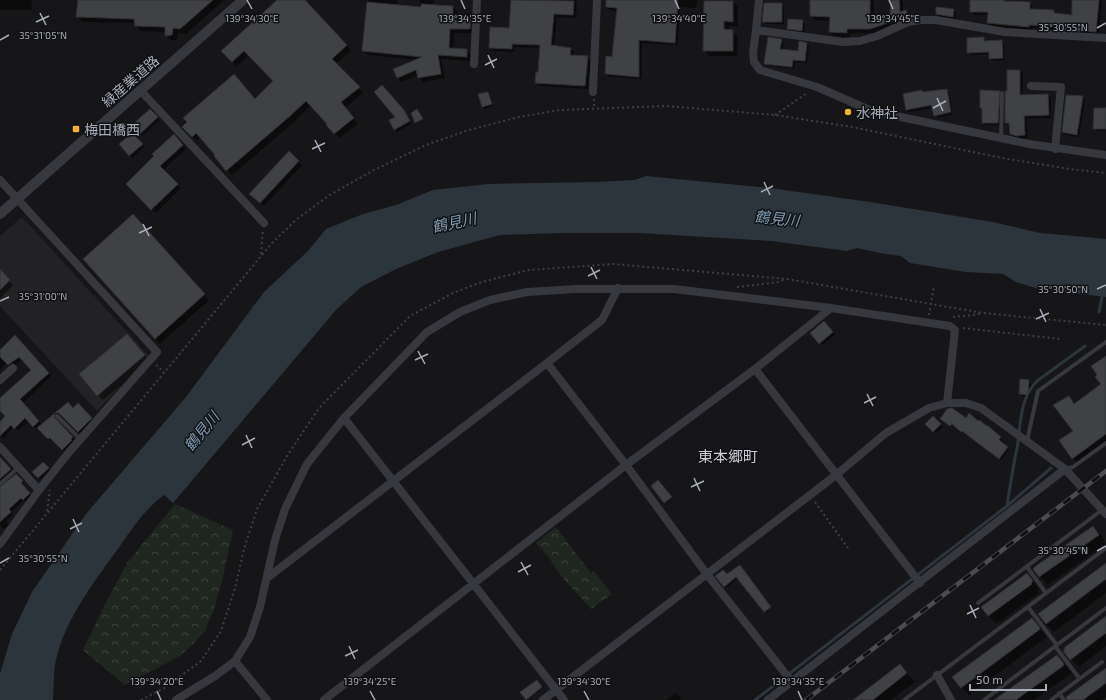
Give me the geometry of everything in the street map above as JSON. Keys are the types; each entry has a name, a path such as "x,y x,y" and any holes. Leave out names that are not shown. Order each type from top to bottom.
{"street":[{"name":"緑産業道路","path":"0,214 243,0"},
{"path":"474,64 477,0"},
{"path":"593,92 597,0"},
{"path":"758,0 753,53 754,62 760,70 817,88 872,111 1001,139 1055,149 1106,155"},
{"path":"756,30 843,42 860,41 877,36 908,22 936,20 1005,32 1106,38"},
{"path":"1031,86 1061,87 1055,149"},
{"path":"140,90 264,222"},
{"path":"0,180 157,352 80,439 39,490 0,544"},
{"path":"267,578 602,320 618,288"},
{"path":"176,700 215,676 235,661 250,637 260,606 275,540 285,509 307,464 344,418 427,332 460,312 490,300 527,292 576,289 674,289 831,308 950,326 954,328 947,403"},
{"path":"324,700 626,465 755,369 831,308"},
{"path":"547,363 626,465 706,574 789,678"},
{"path":"0,380 13,368"},
{"path":"755,369 916,579"},
{"path":"543,700 836,475 886,433 929,408 947,403 966,403 980,408 1066,469 1104,512"},
{"path":"344,418 564,700"},
{"path":"0,447 39,490"},
{"path":"768,700 789,678 916,579 1066,469"},
{"path":"235,661 267,700"},
{"path":"937,675 952,700"}],"lane":[{"path":"1001,139 1002,93"},
{"path":"1022,438 1038,391 1106,342"},
{"path":"57,416 80,439"},
{"path":"1066,469 1073,467 1106,443"},
{"path":"0,484 18,468"},
{"path":"978,603 1104,512"},
{"path":"904,700 1106,548"},
{"path":"1027,567 1046,593"},
{"path":"1028,607 1079,678"},
{"path":"984,700 1106,608"},
{"path":"1051,700 1102,662"},
{"path":"1059,693 1064,700"}],"path":[{"path":"775,115 817,88"},
{"path":"0,570 272,243 297,219 343,186 426,145 469,130 528,115 560,110 666,106 775,115 852,127 1002,158 1106,173"},
{"path":"261,255 264,222"},
{"path":"718,295 720,290 723,288 779,282 787,279"},
{"path":"928,319 934,286"},
{"path":"947,317 983,313"},
{"path":"954,328 959,327 1060,339"},
{"path":"47,513 53,473"},
{"path":"809,495 848,548"}],"shaded area":[{"path":"22,217 149,356 97,411 0,306 0,236"}],"green space":[{"path":"175,504 233,530 223,577 214,609 205,631 180,656 125,685 83,650 127,563"},
{"path":"556,527 591,573 594,571 612,594 591,609 561,576 547,555 536,543"}],"water":[{"name":"鶴見川","path":"646,176 770,188 870,202 993,222 1040,233 1106,239 1106,297 1039,289 1016,282 1003,274 966,272 910,263 901,256 857,248 847,251 771,241 639,233 500,235 438,252 396,269 361,287 336,310 173,503 164,495 157,500 140,518 82,600 66,630 60,645 55,665 53,700 0,700 0,674 12,634 32,592 86,514 186,397 264,292 308,251 326,229 363,214 396,205 433,190 488,184 635,180"}],"building":[{"path":"78,0 213,0 180,29 173,28 172,35 165,36 165,27 135,26 134,19 76,17"},
{"path":"277,0 305,0 347,45 332,59 360,87 341,102 354,118 334,134 306,101 226,171 214,156 215,155 196,133 192,137 182,127 187,122 183,118 234,74 255,99 273,81 244,51 232,62 221,51"},
{"path":"511,0 574,1 573,15 554,14 551,45 571,48 570,55 588,56 585,86 535,83 536,72 538,72 540,45 512,44 512,49 489,48 490,27 509,28"},
{"path":"606,0 678,0 675,43 639,40 639,77 605,74 606,56 612,57 617,8 606,7"},
{"path":"810,0 870,0 870,21 890,15 891,0 899,0 900,12 906,10 908,16 870,29 847,29 847,33 829,32 830,17 810,16"},
{"path":"970,0 1030,2 1030,9 1054,10 1054,13 1072,15 1072,0 1099,0 1096,32 1062,30 1063,27 1029,25 1029,27 987,23 988,12 970,12"},
{"path":"704,1 733,1 733,22 724,21 724,29 733,30 733,51 703,51"},
{"path":"367,2 421,7 421,4 453,6 453,20 471,20 470,29 450,29 449,48 467,49 467,57 438,55 441,74 418,78 416,70 397,78 393,69 422,57 362,51"},
{"path":"764,3 782,3 782,22 762,22"},
{"path":"936,7 954,9 953,17 936,14"},
{"path":"788,19 803,20 802,31 787,29"},
{"path":"768,37 782,39 780,49 798,51 799,41 807,43 805,61 793,60 792,67 764,64"},
{"path":"984,37 984,41 1002,40 1003,58 989,59 989,52 967,53 967,38"},
{"path":"1007,70 1020,70 1020,95 1048,94 1049,115 1024,116 1025,135 1017,136 1010,134 1009,123 1005,123 1005,91 1007,91"},
{"path":"382,85 404,110 410,121 394,130 389,120 395,117 374,92"},
{"path":"947,89 951,112 934,116 931,105 906,110 903,94 922,90 922,92"},
{"path":"980,90 1000,91 998,123 982,123"},
{"path":"488,92 492,104 482,107 478,94"},
{"path":"1066,95 1083,96 1077,135 1062,132"},
{"path":"1094,108 1106,108 1106,129 1093,129"},
{"path":"150,109 158,117 139,135 131,126"},
{"path":"417,109 423,119 415,123 411,113"},
{"path":"132,133 143,144 129,156 119,144"},
{"path":"174,134 183,145 160,166 178,184 151,210 126,184 154,156 152,154"},
{"path":"289,151 299,161 260,203 249,194"},
{"path":"133,214 205,294 155,339 83,259"},
{"path":"0,269 10,280 0,290"},
{"path":"824,321 833,332 819,344 810,333"},
{"path":"127,334 145,355 97,396 79,374"},
{"path":"15,335 49,373 20,399 39,421 33,427 25,418 14,429 11,425 0,436 0,422 5,416 0,411 0,398 31,370 19,357 8,365 0,357 0,350"},
{"path":"1106,356 1106,434 1072,459 1059,440 1073,431 1053,405 1069,396 1074,404 1101,384 1095,377 1097,375 1091,366"},
{"path":"1020,379 1029,380 1028,395 1019,394"},
{"path":"68,402 73,408 78,403 92,418 78,432 59,413 54,414 55,418 73,437 62,450 37,428"},
{"path":"952,408 966,418 969,413 1001,437 999,440 1008,447 999,459 952,424 950,426 940,419 947,409"},
{"path":"933,416 941,424 933,432 925,424"},
{"path":"0,457 11,469 0,479"},
{"path":"43,462 49,468 38,478 32,472"},
{"path":"16,474 23,481 21,483 30,493 23,500 21,498 9,509 11,512 0,522 0,487"},
{"path":"658,480 672,497 664,503 651,486"},
{"path":"1093,526 1099,535 1039,577 1033,569 1036,566"},
{"path":"1106,563 1106,579 1046,624 1038,614"},
{"path":"740,565 771,607 764,612 736,577 724,587 715,576 723,570 727,574"},
{"path":"1027,573 1033,581 1031,583 1032,584 988,616 981,607"},
{"path":"1106,616 1106,633 1070,660 1063,651 1065,650 1064,648"},
{"path":"1032,618 1040,628 1039,630 961,688 952,677"},
{"path":"1057,655 1064,664 1063,666 1016,700 994,700"},
{"path":"900,664 907,673 873,700 853,700"},
{"path":"1106,668 1106,683 1083,700 1067,700 1066,697"},
{"path":"537,680 542,687 526,700 520,692"}],"waterway":[{"path":"1099,312 1102,297"},
{"path":"755,700 1007,506 1022,413 1027,396 1037,381 1085,346"},
{"path":"1007,506 1051,468"}],"railway":[{"path":"806,700 1106,471"}],"place":[{"name":"水神社","path":"848,112"},
{"name":"梅田橋西","path":"76,129"}],"district":[{"name":"東本郷町","path":"728,456"}]}
